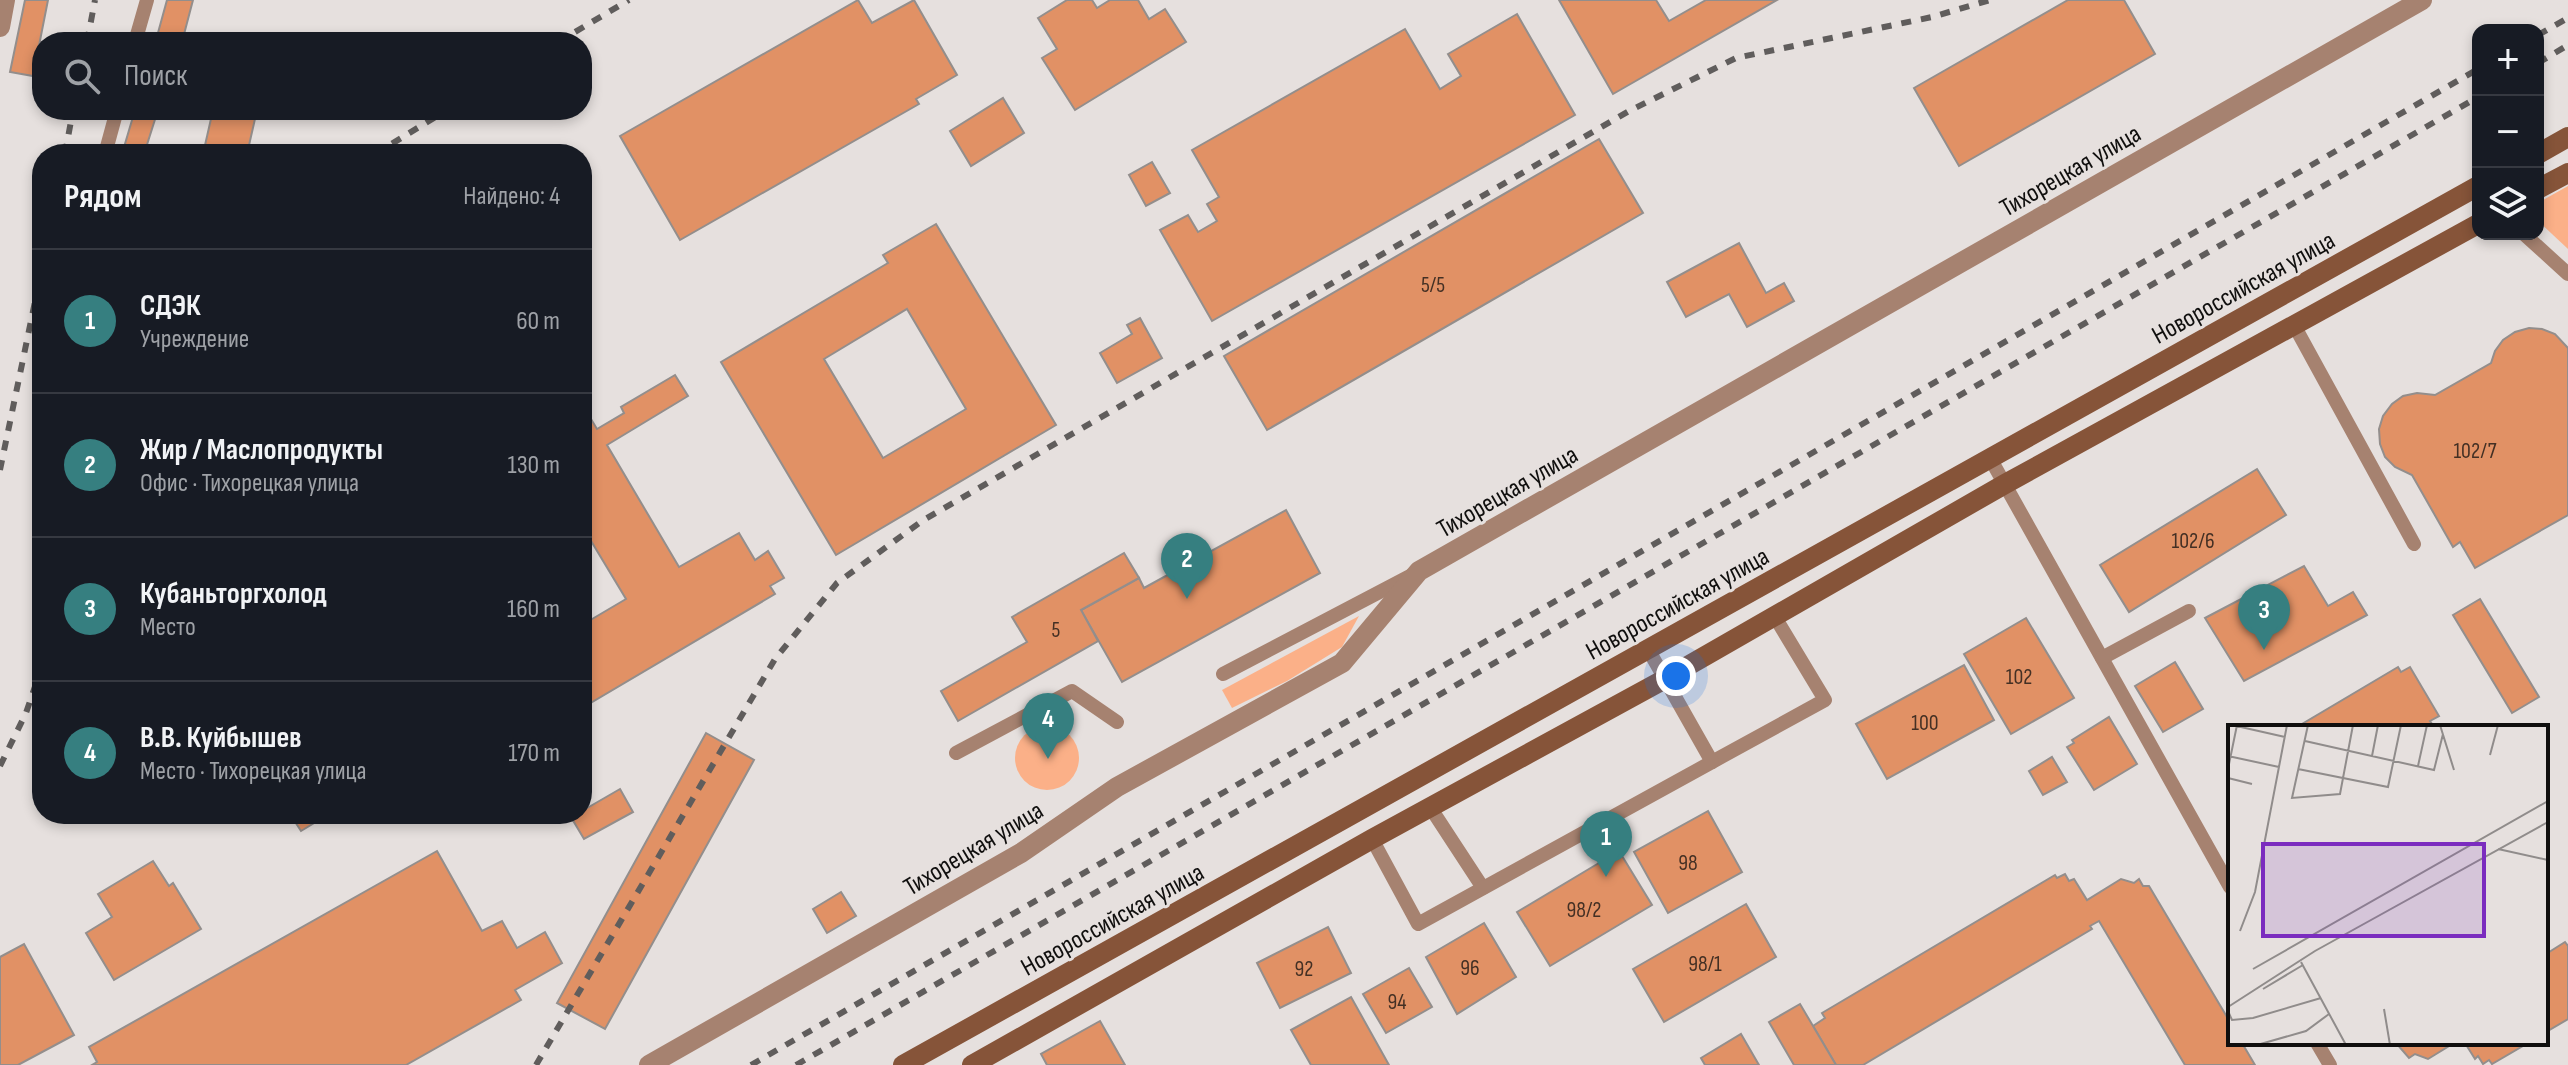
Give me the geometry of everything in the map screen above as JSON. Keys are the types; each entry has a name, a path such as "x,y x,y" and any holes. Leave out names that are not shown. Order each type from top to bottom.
{"main road":[{"path":"2544,151 2568,137"},
{"path":"2544,186 2568,173"},
{"name":"Новороссийская улица","path":"903,1065 2472,189"},
{"path":"972,1065 1372,839 1665,679 2005,484 2472,227"}],"street":[{"path":"0,27 5,0"},
{"name":"Тихорецкая улица","path":"649,1065 1021,853 1117,787 1342,663 1419,571 2422,0"}],"lane":[{"path":"138,32 147,0"},
{"path":"108,144 114,120"},
{"path":"2531,240 2568,274"},
{"path":"2294,325 2414,544"},
{"path":"1990,458 2228,883"},
{"path":"1223,674 1419,571"},
{"path":"2102,658 2189,611"},
{"path":"1372,839 1418,924 1825,700 1775,617"},
{"path":"1648,649 1712,762"},
{"path":"956,753 1072,691 1117,722"},
{"path":"1430,807 1483,888"},
{"path":"2318,1045 2330,1065"}],"shaded area":[{"path":"2568,186 2568,249 2544,227 2544,200"},
{"path":"1359,616 1342,647 1287,681 1232,708 1222,690"},
{"path":"1041,726 1053,726 1070,735 1077,746 1077,770 1070,781 1053,790 1041,790 1029,785 1020,776 1015,764 1015,752 1020,740 1029,731"}],"building":[{"path":"25,0 48,0 42,32 32,32 32,76 10,72"},
{"path":"167,0 193,0 185,32 158,32"},
{"path":"858,0 872,23 914,0 957,75 916,99 919,104 680,240 620,136"},
{"path":"1067,0 1092,0 1097,8 1110,0 1138,0 1149,19 1165,9 1186,42 1075,110 1042,58 1057,49 1038,18"},
{"path":"1559,0 1656,0 1669,21 1706,0 1777,0 1613,94"},
{"path":"2068,0 2124,0 2155,54 1959,166 1914,88"},
{"path":"1517,14 1575,115 1212,321 1160,230 1188,215 1198,232 1217,221 1207,204 1219,197 1192,150 1405,29 1440,89 1461,76 1448,54"},
{"path":"1003,98 1024,133 971,166 950,131"},
{"path":"132,120 155,120 147,144 125,144"},
{"path":"211,120 255,120 249,144 205,144"},
{"path":"1599,139 1643,213 1267,430 1224,356"},
{"path":"1152,162 1170,193 1146,206 1129,175"},
{"path":"936,224 1056,425 836,555 721,362 888,263 883,255","holes":["907,309 966,409 883,458 824,359"]},
{"path":"1739,243 1766,293 1784,283 1794,301 1747,327 1729,294 1686,317 1667,282"},
{"path":"1140,318 1162,358 1117,383 1100,353 1132,334 1127,325"},
{"path":"2529,328 2555,334 2568,348 2568,515 2475,568 2460,542 2453,547 2412,475 2395,467 2385,457 2379,429 2383,416 2403,396 2417,393 2435,395 2491,363 2503,340"},
{"path":"675,375 688,396 607,445 679,567 739,533 755,560 768,551 784,578 770,586 775,594 592,702 592,619 626,599 592,543 592,421 597,429 624,413 621,407"},
{"path":"2257,469 2286,515 2129,612 2100,565"},
{"path":"1286,510 1320,573 1122,682 1081,610 1139,578 1144,588"},
{"path":"1124,553 1139,578 1081,610 1098,641 958,721 941,691 1027,642 1012,617"},
{"path":"2304,566 2328,606 2353,592 2367,615 2244,681 2205,618"},
{"path":"2480,599 2539,697 2512,713 2453,615"},
{"path":"2026,618 2074,698 2011,734 1964,654"},
{"path":"2175,662 2203,709 2163,732 2135,686"},
{"path":"1964,665 1994,720 1887,779 1856,724"},
{"path":"2398,667 2401,672 2410,667 2439,716 2430,721 2431,725 2300,725"},
{"path":"2109,717 2137,764 2094,790 2067,747 2074,743 2072,740"},
{"path":"706,733 754,760 605,1029 557,1003"},
{"path":"2052,757 2067,782 2043,795 2029,771"},
{"path":"620,789 633,812 584,839 575,824 592,824 592,805"},
{"path":"1708,811 1742,872 1668,913 1634,852"},
{"path":"296,824 313,824 301,831"},
{"path":"437,851 482,931 502,921 517,948 545,932 562,963 515,990 521,1000 406,1065 92,1065 97,1062 89,1047"},
{"path":"1619,851 1652,905 1550,966 1517,912"},
{"path":"153,861 169,886 173,883 201,929 114,980 86,933 112,917 98,894"},
{"path":"2065,874 2069,881 2074,879 2087,900 2121,879 2134,883 2139,879 2143,886 2149,886 2228,1019 2228,1045 2243,1045 2255,1065 2185,1065 2099,921 2090,926 2092,929 1863,1065 1836,1065 1813,1026 1825,1018 1822,1013 2055,875 2057,878"},
{"path":"841,892 856,916 827,933 813,909"},
{"path":"1746,904 1776,957 1664,1022 1633,969"},
{"path":"1484,923 1516,977 1457,1014 1426,957"},
{"path":"1328,927 1351,973 1280,1008 1257,963"},
{"path":"2565,942 2568,946 2568,1019 2548,1031 2548,953"},
{"path":"24,944 74,1035 18,1065 0,1065 0,957"},
{"path":"1409,968 1432,1007 1386,1033 1363,994"},
{"path":"1351,997 1389,1065 1311,1065 1291,1030"},
{"path":"1800,1004 1836,1065 1794,1065 1769,1022"},
{"path":"1100,1021 1125,1065 1047,1065 1041,1054"},
{"path":"1741,1034 1759,1065 1705,1065 1701,1058"},
{"path":"2398,1045 2451,1045 2428,1059 2415,1054 2409,1058"},
{"path":"2466,1045 2525,1045 2492,1064 2489,1060 2483,1064 2478,1056 2475,1059"}],"railway":[{"path":"89,32 95,0"},
{"path":"575,32 629,0"},
{"path":"536,1065 775,659 837,583 922,521 1629,111 1736,58 1932,17 1990,0"},
{"path":"2544,32 2568,18"},
{"path":"2544,59 2568,45"},
{"path":"751,1065 2472,72"},
{"path":"796,1065 2472,100"},
{"path":"67,144 71,120"},
{"path":"391,144 431,120"},
{"path":"0,470 32,316"},
{"path":"0,766 32,695"}],"place":[{"name":"Жир / Маслопродукты","path":"1187,599"},
{"name":"Кубаньторгхолод","path":"2264,650"},
{"name":"В.В. Куйбышев","path":"1048,759"},
{"name":"СДЭК","path":"1606,877"}]}
